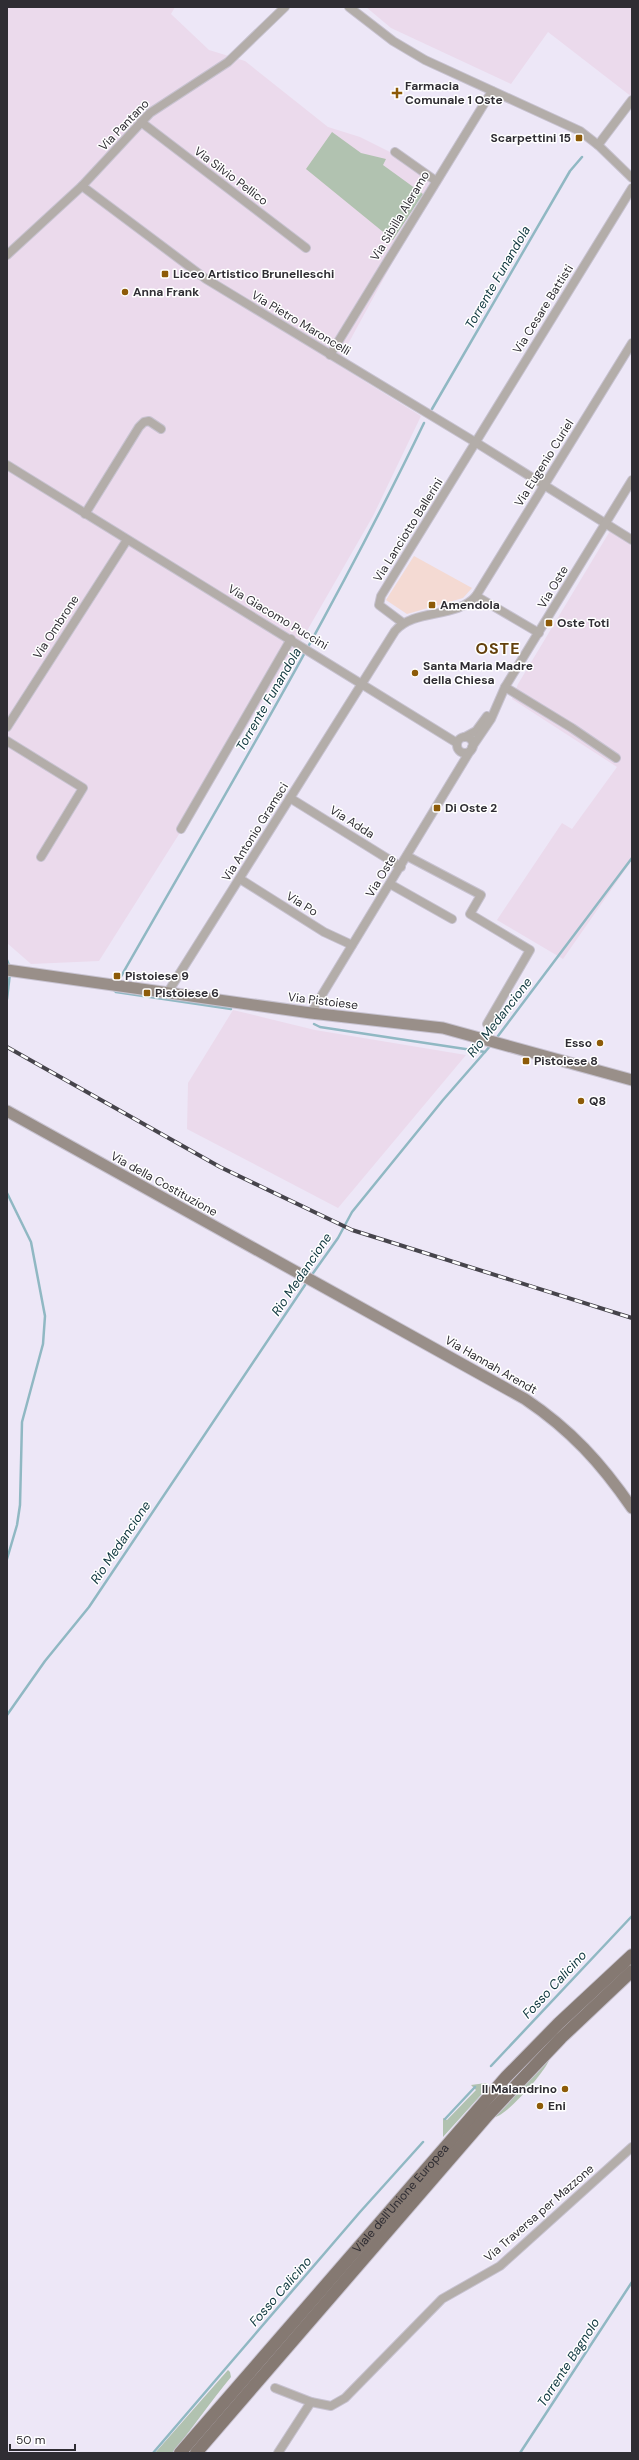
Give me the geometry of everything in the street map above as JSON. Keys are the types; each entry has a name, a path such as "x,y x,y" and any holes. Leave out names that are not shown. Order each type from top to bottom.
{"main road":[{"name":"Via Pistoiese","path":"7,970 311,1013 443,1028 500,1042 632,1080"},
{"name":"Via della Costituzione","path":"12,1113 310,1278"},
{"name":"Via Hannah Arendt","path":"310,1278 494,1381 547,1414 566,1430 602,1466 632,1508"},
{"name":"Viale dell'Unione Europea","path":"180,2453 501,2083 558,2023 632,1955"},
{"name":"Viale dell'Unione Europea","path":"196,2453 488,2114 561,2038 632,1971"}],"street":[{"name":"Via Pantano","path":"7,255 82,186 141,122 165,102 228,62 285,7"},
{"path":"349,7 374,28 409,51 492,91 575,128 598,145 632,178"},
{"name":"Via Sibilla Aleramo","path":"330,355 492,91"},
{"path":"598,145 632,100"},
{"name":"Via Silvio Pellico","path":"141,122 306,248"},
{"path":"394,152 436,181"},
{"name":"Via Pietro Maroncelli","path":"82,186 206,279 475,442 632,540"},
{"name":"Via Cesare Battisti","path":"475,442 632,188"},
{"name":"Via Eugenio Curiel","path":"476,596 632,343"},
{"path":"85,514 139,427 144,422 149,421 161,429"},
{"name":"Via Lanciotto Ballerini","path":"403,623 379,605 381,596 475,442"},
{"name":"Via Giacomo Puccini","path":"7,465 127,540 293,640 457,743"},
{"name":"Via Oste","path":"311,1013 401,867 471,749 491,719 505,687 632,480"},
{"name":"Via Ombrone","path":"7,727 127,540"},
{"path":"403,623 465,606 476,596 539,633"},
{"name":"Via Antonio Gramsci","path":"168,992 391,636 403,623"},
{"path":"181,829 293,640"},
{"path":"505,687 616,758"},
{"name":"Via Oste","path":"465,737 476,731 495,708"},
{"path":"465,737 471,740 471,749 466,753 461,752 457,743 460,738 465,737"},
{"path":"7,741 83,788 41,857"},
{"name":"Via Adda","path":"290,798 401,867"},
{"path":"407,856 481,895 470,914 530,950 487,1024"},
{"name":"Via Po","path":"240,879 324,932 352,945"},
{"path":"390,884 452,919"},
{"name":"Via Traversa per Mazzone","path":"275,2388 311,2402 330,2406 345,2398 442,2298 500,2266 632,2147"},
{"path":"278,2453 311,2402"}],"shaded area":[{"path":"7,7 175,7 171,14 209,50 245,61 328,127 360,137 444,179 401,247 342,355 340,366 421,416 373,516 304,636 99,961 31,964 7,943"},
{"path":"366,7 632,7 632,97 548,32 511,84 391,28"},
{"path":"610,531 632,544 632,860 563,959 497,920 562,823 572,829 617,767 512,699 518,684"},
{"path":"414,556 472,588 463,598 407,614 386,600"},
{"path":"233,1010 315,1030 466,1055 338,1208 187,1129 188,1083"}],"green space":[{"path":"332,132 361,153 386,159 383,165 423,194 393,240 306,169"},
{"path":"549,2060 541,2074 525,2092 508,2109 495,2117"},
{"path":"486,2083 489,2086 443,2137 443,2118 447,2120 476,2090 471,2085"},
{"path":"228,2370 231,2377 172,2453 155,2453"}],"waterway":[{"name":"Torrente Funandola","path":"432,409 570,171 582,157"},
{"name":"Torrente Funandola","path":"119,980 315,635 389,494 424,423"},
{"name":"Rio Medancione","path":"495,1040 632,858"},
{"path":"7,960 10,968"},
{"path":"7,999 10,973"},
{"name":"Torrente Funandola","path":"114,990 116,992 231,1009"},
{"path":"314,1024 320,1027 485,1052"},
{"name":"Rio Medancione","path":"311,1276 338,1238 352,1212 443,1100 491,1045"},
{"path":"7,1193 31,1242 45,1316 43,1344 22,1422 20,1505 17,1525 7,1559"},
{"name":"Rio Medancione","path":"7,1715 45,1661 89,1607 307,1282"},
{"name":"Fosso Calicino","path":"491,2066 632,1916"},
{"name":"Fosso Calicino","path":"445,2119 475,2087"},
{"name":"Fosso Calicino","path":"153,2453 360,2212 423,2142"},
{"name":"Torrente Bagnolo","path":"520,2453 632,2282"}],"railway":[{"path":"7,1047 220,1167 352,1230 632,1318"}],"place":[{"name":"Farmacia Comunale 1 Oste","path":"397,93"},
{"name":"Scarpettini 15","path":"579,138"},
{"name":"Liceo Artistico Brunelleschi","path":"165,274"},
{"name":"Anna Frank","path":"125,292"},
{"name":"Amendola","path":"432,605"},
{"name":"Oste Toti","path":"549,623"},
{"name":"Santa Maria Madre della Chiesa","path":"415,673"},
{"name":"Di Oste 2","path":"437,808"},
{"name":"Pistoiese 9","path":"117,976"},
{"name":"Pistoiese 6","path":"147,993"},
{"name":"Esso","path":"600,1043"},
{"name":"Pistoiese 8","path":"526,1061"},
{"name":"Q8","path":"581,1101"},
{"name":"Il Malandrino","path":"565,2089"},
{"name":"Eni","path":"540,2106"}],"district":[{"name":"OSTE","path":"498,648"}]}
